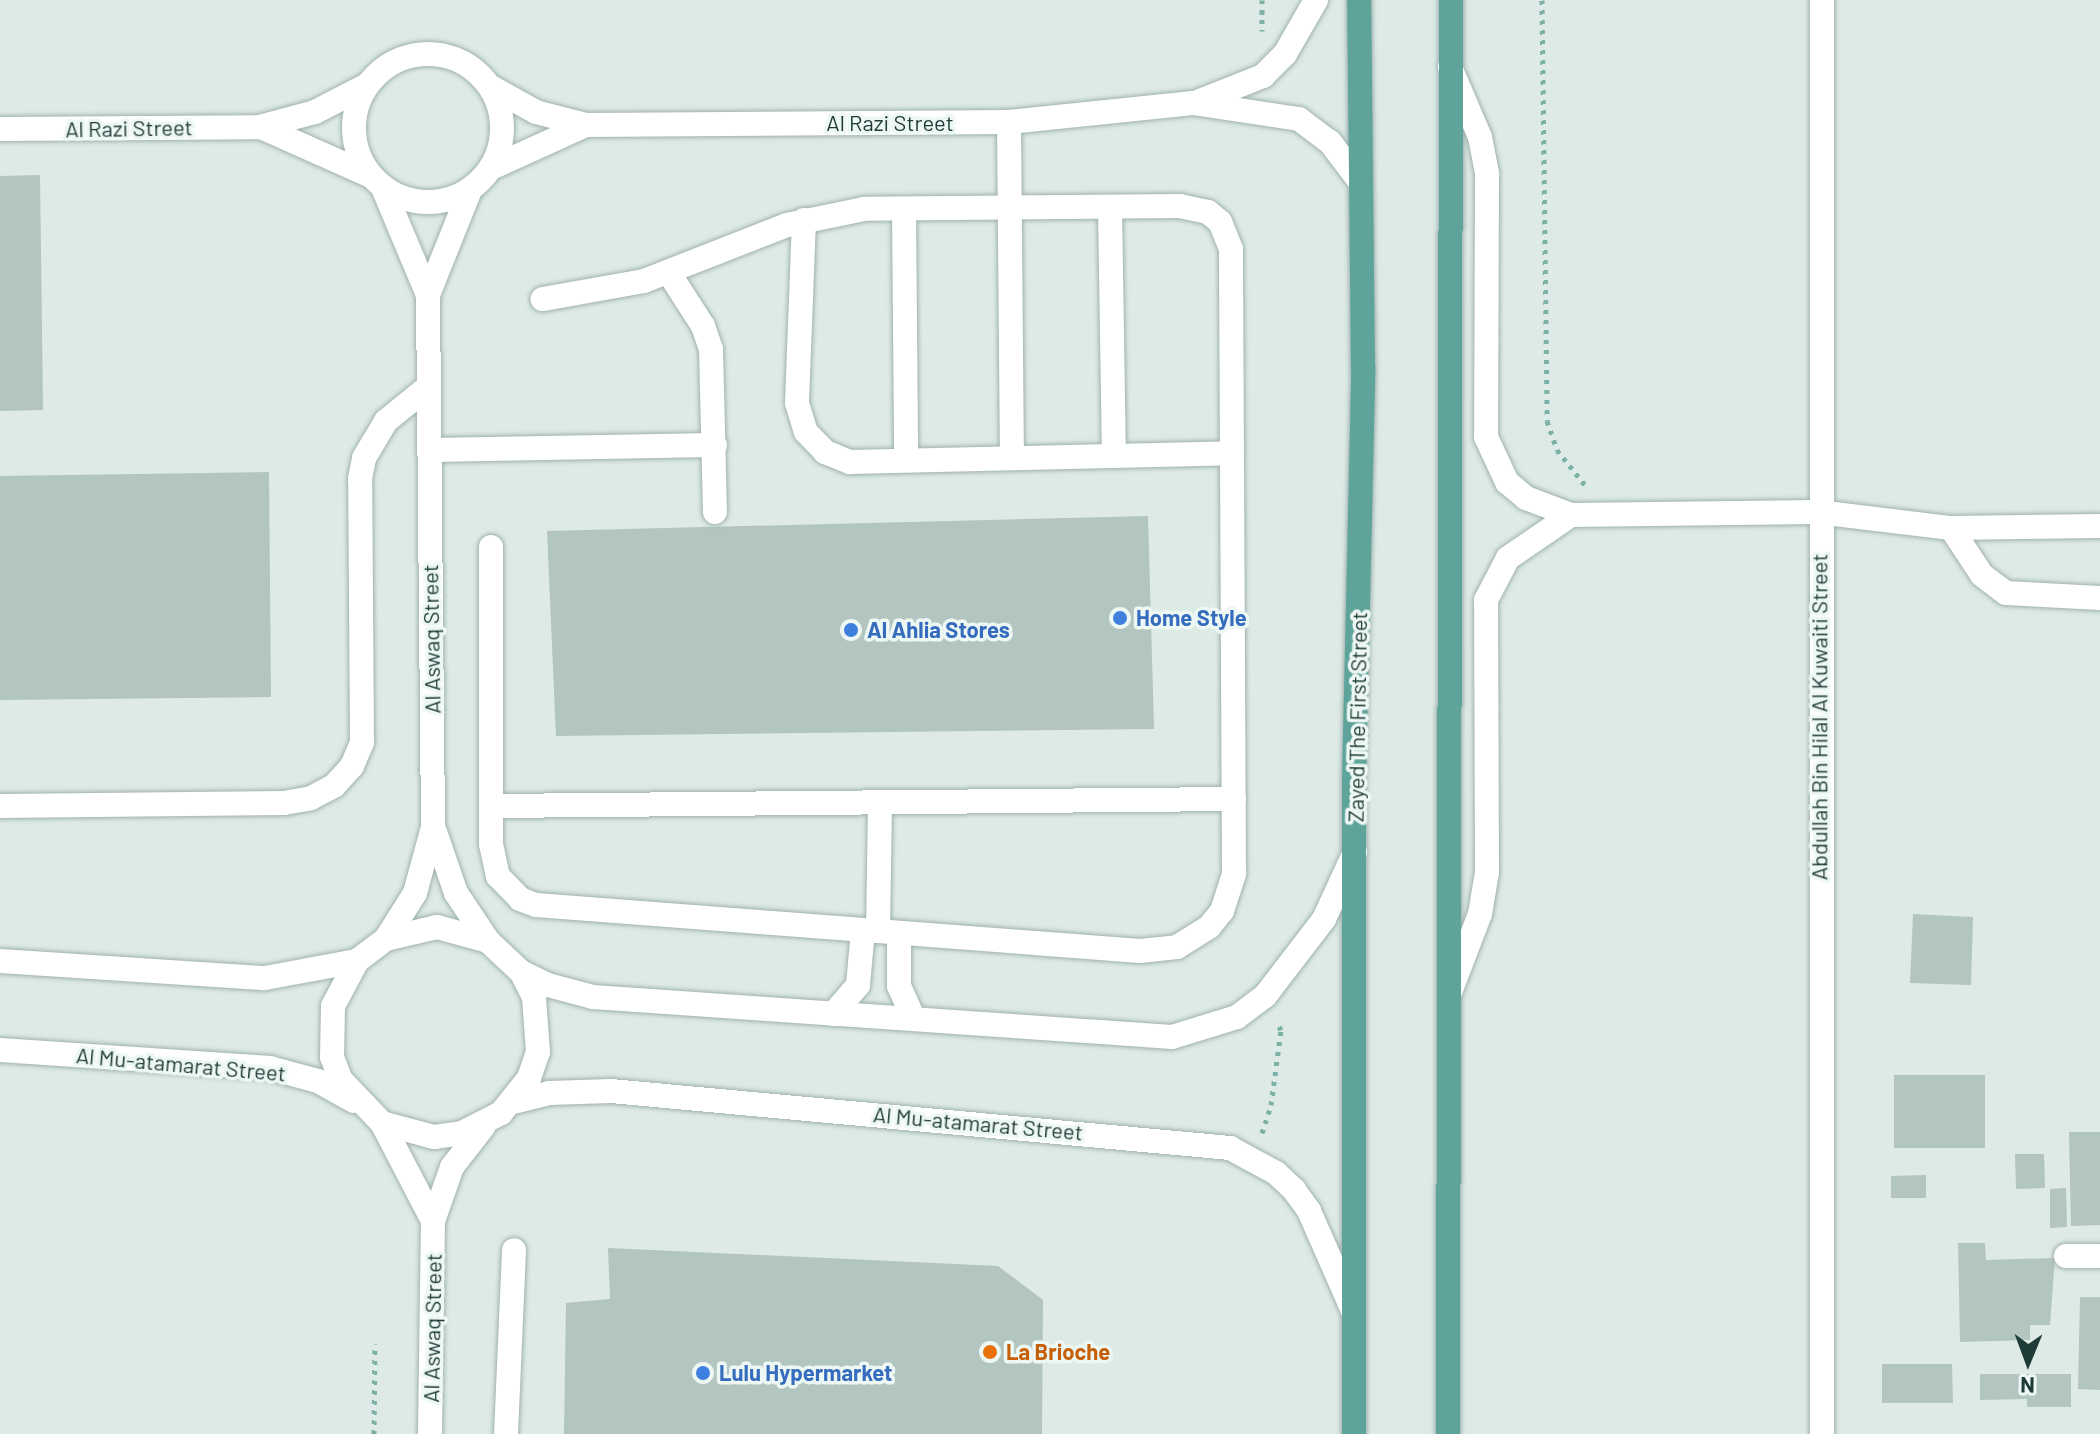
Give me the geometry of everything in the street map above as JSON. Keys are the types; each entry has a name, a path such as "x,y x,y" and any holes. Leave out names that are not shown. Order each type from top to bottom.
{"main road":[{"name":"Zayed The First Street","path":"1354,1434 1356,850 1363,368 1358,179 1359,0"},
{"path":"1448,1434 1451,0"}],"street":[{"name":"Al Razi Street","path":"1193,103 1263,76 1285,54 1316,0"},
{"name":"Abdullah Bin Hilal Al Kuwaiti Street","path":"1822,0 1818,512 1822,1434"},
{"path":"429,54 464,63 491,87 502,128 491,168 470,190 427,203 376,182 354,140 358,102 367,85 394,62 429,54"},
{"path":"1450,67 1480,137 1487,174 1486,437 1507,482 1526,498 1578,515 1818,512 1951,528 2097,522"},
{"name":"Al Razi Street","path":"0,129 259,127 315,112 367,85"},
{"name":"Al Razi Street","path":"491,87 536,112 586,125 1009,122 1193,103 1299,119 1330,142 1358,179"},
{"path":"1009,122 1012,458"},
{"name":"Al Razi Street","path":"491,168 586,125"},
{"name":"Al Razi Street","path":"259,127 376,182"},
{"name":"Al Aswaq Street","path":"376,182 428,295"},
{"name":"Al Aswaq Street","path":"386,939 415,893 433,827 428,295 470,190"},
{"path":"1110,207 1114,456"},
{"path":"491,547 492,860 507,889 536,905 1140,951 1177,947 1209,927 1231,893 1234,799 1232,453 1228,234 1220,222 1195,207 864,209 804,220 669,273 617,288 543,299"},
{"path":"904,209 906,460"},
{"path":"804,220 799,418 815,444 837,458 906,460 1232,453"},
{"path":"669,273 703,326 711,349 715,512"},
{"path":"0,806 284,803 311,798 334,786 352,766 362,742 360,479 364,458 386,421 429,386"},
{"path":"430,450 715,445"},
{"path":"1449,995 1471,942 1487,872 1486,600 1508,558 1578,515"},
{"path":"1951,528 1982,575 2006,593 2100,598"},
{"path":"491,806 1234,799"},
{"path":"880,802 880,931 913,1018"},
{"name":"Al Aswaq Street","path":"433,827 456,893 488,941"},
{"path":"521,972 593,997 1172,1037 1237,1017 1265,996 1324,919 1356,850"},
{"path":"437,927 488,941 521,972 534,997 538,1052 513,1102 487,1123 434,1137 382,1123 356,1102 337,1069 329,1031 342,982 357,961 386,939 437,927"},
{"path":"833,1014 858,985 880,931"},
{"path":"0,961 265,978 357,961"},
{"name":"Al Mu-atamarat Street","path":"0,1050 270,1068 318,1081 356,1102"},
{"name":"Al Mu-atamarat Street","path":"513,1102 581,1089 1201,1143 1254,1159 1276,1173 1309,1211 1354,1313"},
{"name":"Al Aswaq Street","path":"382,1123 433,1221"},
{"name":"Al Aswaq Street","path":"430,1434 433,1221 452,1167 487,1123"},
{"path":"506,1434 514,1250"},
{"path":"2066,1256 2100,1256"}],"path":[{"path":"1542,0 1547,421 1557,450 1585,485 1578,515"},
{"path":"1254,1159 1271,1105 1281,1030 1265,996"},
{"path":"374,1434 375,1344"}],"building":[{"path":"40,175 43,410 0,411 0,176"},
{"path":"269,472 271,697 0,700 0,476"},
{"name":"Al Ahlia Stores","path":"1148,516 1154,729 556,736 547,531"},
{"path":"1913,914 1973,917 1971,985 1910,983"},
{"path":"1894,1075 1985,1075 1985,1148 1894,1148"},
{"path":"2069,1132 2100,1132 2100,1225 2071,1226"},
{"path":"2015,1154 2044,1154 2045,1188 2016,1189"},
{"path":"1926,1175 1926,1198 1891,1198 1891,1176"},
{"path":"2066,1188 2067,1227 2050,1228 2050,1189"},
{"path":"1958,1243 1985,1243 1986,1260 2055,1258 2050,1325 2030,1325 2030,1340 1960,1342"},
{"path":"608,1248 998,1266 1043,1300 1042,1434 564,1434 566,1303 610,1299"},
{"path":"2080,1297 2100,1297 2100,1390 2078,1389"},
{"path":"1882,1364 1952,1364 1953,1403 1882,1403"},
{"path":"1980,1374 2071,1374 2071,1407 2027,1407 2027,1399 1980,1400"}],"place":[{"name":"Home Style","path":"1120,618"},
{"name":"Al Ahlia Stores","path":"851,630"},
{"name":"La Brioche","path":"990,1352"},
{"name":"Lulu Hypermarket","path":"703,1373"}]}
